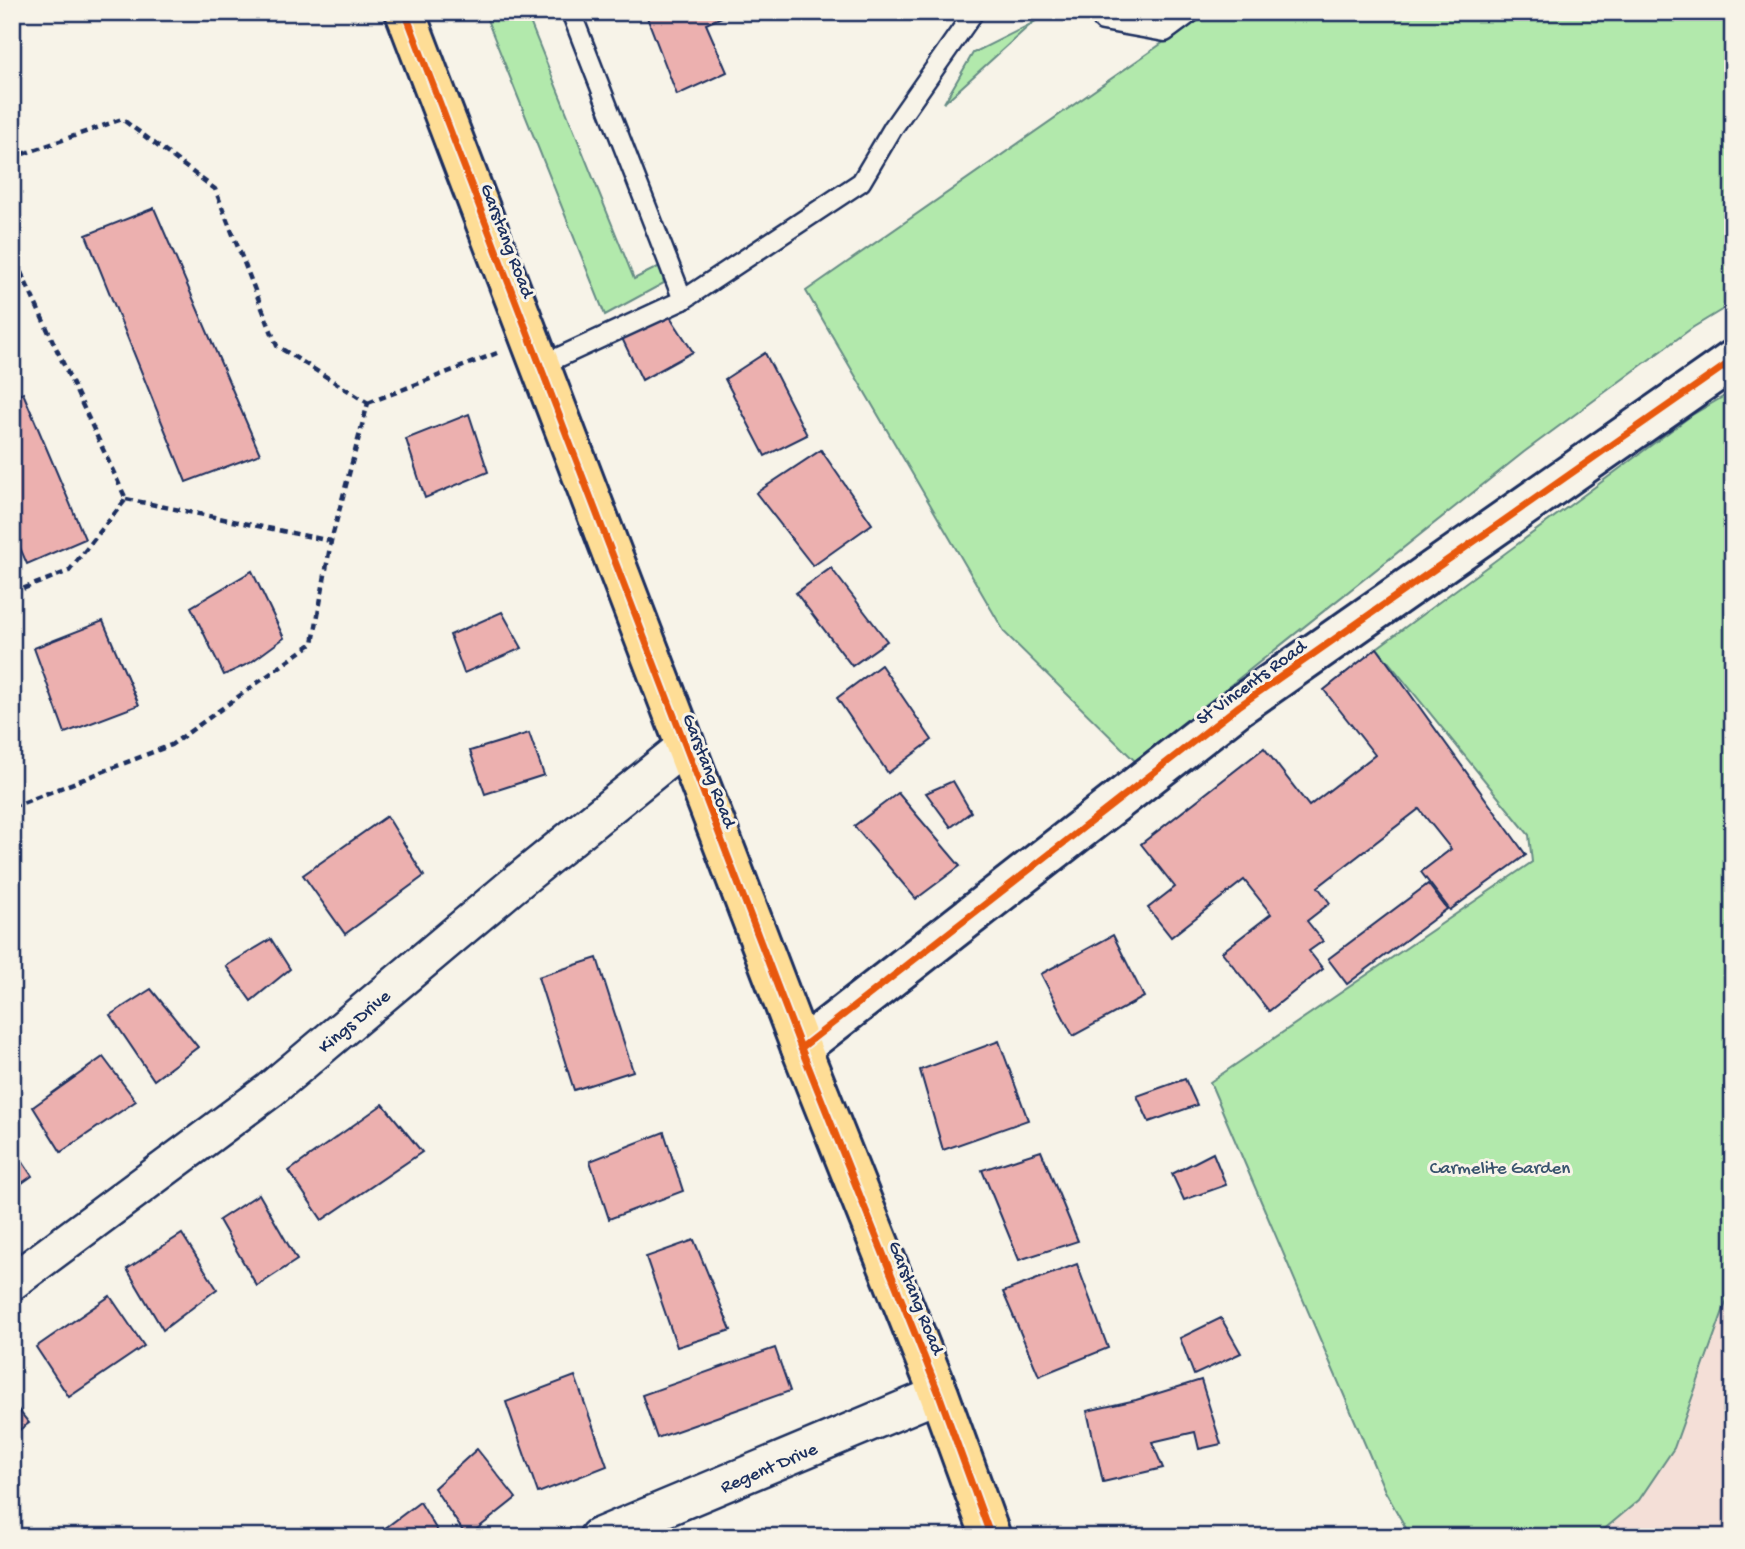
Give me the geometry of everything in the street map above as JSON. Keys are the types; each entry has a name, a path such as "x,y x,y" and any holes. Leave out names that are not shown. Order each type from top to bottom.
{"highway":[{"name":"Garstang Road","path":"405,12 801,1048 939,1394 991,1537"}],"street":[{"name":"St Vincents Road","path":"801,1048 1239,706 1733,360"},
{"name":"Kings Drive","path":"12,1282 270,1090 511,887 685,746"},
{"name":"Regent Drive","path":"597,1537 939,1394"}],"lane":[{"path":"571,12 682,300"},
{"path":"535,353 682,300 861,182 893,128 974,12"},
{"path":"1103,21 1165,32 1192,12"}],"path":[{"path":"12,158 122,119 215,190 277,346 368,403 535,353"},
{"path":"19,268 126,499"},
{"path":"12,807 171,745 313,643 331,541 368,403"},
{"path":"126,499 331,541"},
{"path":"12,593 69,570 126,499"}],"shaded area":[{"path":"1733,1283 1733,1537 1595,1537 1639,1500 1674,1448"}],"green space":[{"path":"484,12 526,12 634,279 660,266 664,283 605,315"},
{"path":"1040,12 1050,12 1031,24"},
{"path":"1207,12 1733,12 1733,303 1692,328 1524,452 1135,761 1005,633 806,291"},
{"path":"1031,24 944,103 973,53"},
{"name":"Carmelite Garden","path":"1733,391 1733,1283 1674,1448 1639,1500 1595,1537 1411,1537 1385,1491 1210,1082 1532,862 1529,835 1377,648 1692,415"}],"building":[{"path":"645,12 733,12 706,24 727,72 677,95"},
{"path":"154,208 260,454 186,482 86,235"},
{"path":"667,312 693,352 642,380 620,334"},
{"path":"765,353 807,435 765,456 725,379"},
{"path":"23,393 85,539 27,564 12,529 12,397"},
{"path":"469,414 488,472 425,498 406,439"},
{"path":"821,450 872,524 813,566 756,493"},
{"path":"831,568 887,641 852,666 796,593"},
{"path":"252,571 284,638 250,663 224,675 191,607"},
{"path":"502,612 522,648 464,673 450,635"},
{"path":"103,621 139,705 65,733 34,648"},
{"path":"1377,648 1526,855 1450,910 1421,872 1451,849 1419,809 1318,887 1330,903 1307,921 1323,941 1309,951 1323,969 1269,1011 1222,952 1271,914 1244,880 1171,937 1148,908 1175,887 1141,844 1264,748 1309,806 1375,755 1324,690"},
{"path":"881,665 932,740 888,773 837,698"},
{"path":"529,733 544,775 485,794 470,751"},
{"path":"953,781 971,812 951,827 926,793"},
{"path":"898,793 960,866 916,899 854,826"},
{"path":"387,816 424,876 345,934 303,875"},
{"path":"1428,884 1447,909 1347,984 1328,959"},
{"path":"1113,935 1144,997 1073,1036 1041,974"},
{"path":"271,939 290,969 251,1001 226,966"},
{"path":"597,958 633,1071 574,1090 538,977"},
{"path":"151,989 198,1047 154,1080 110,1015"},
{"path":"999,1041 1028,1120 943,1150 920,1070"},
{"path":"103,1057 136,1101 61,1152 33,1107"},
{"path":"1185,1079 1197,1105 1149,1122 1137,1096"},
{"path":"383,1104 422,1152 322,1220 289,1171"},
{"path":"664,1132 683,1191 609,1219 590,1161"},
{"path":"12,1146 32,1176 12,1190"},
{"path":"1041,1151 1078,1241 1019,1260 982,1170"},
{"path":"1213,1153 1226,1185 1184,1200 1172,1174"},
{"path":"259,1194 297,1260 257,1286 219,1220"},
{"path":"182,1234 217,1289 163,1330 127,1269"},
{"path":"694,1240 731,1330 677,1347 646,1257"},
{"path":"1077,1264 1108,1348 1039,1376 1003,1292"},
{"path":"110,1296 144,1346 69,1397 36,1347"},
{"path":"1221,1318 1241,1353 1194,1375 1180,1338"},
{"path":"775,1348 790,1391 657,1438 642,1395"},
{"path":"575,1376 607,1466 538,1493 506,1402"},
{"path":"1201,1380 1221,1444 1199,1449 1195,1432 1152,1442 1163,1468 1103,1482 1087,1411 1136,1400"},
{"path":"12,1402 29,1423 12,1435"},
{"path":"477,1449 516,1498 467,1537 434,1488"},
{"path":"420,1502 441,1537 377,1537 376,1535"}],"cycle path":[{"path":"405,12 801,1048 939,1394 991,1537"},
{"path":"801,1048 1239,706 1733,360"}]}
